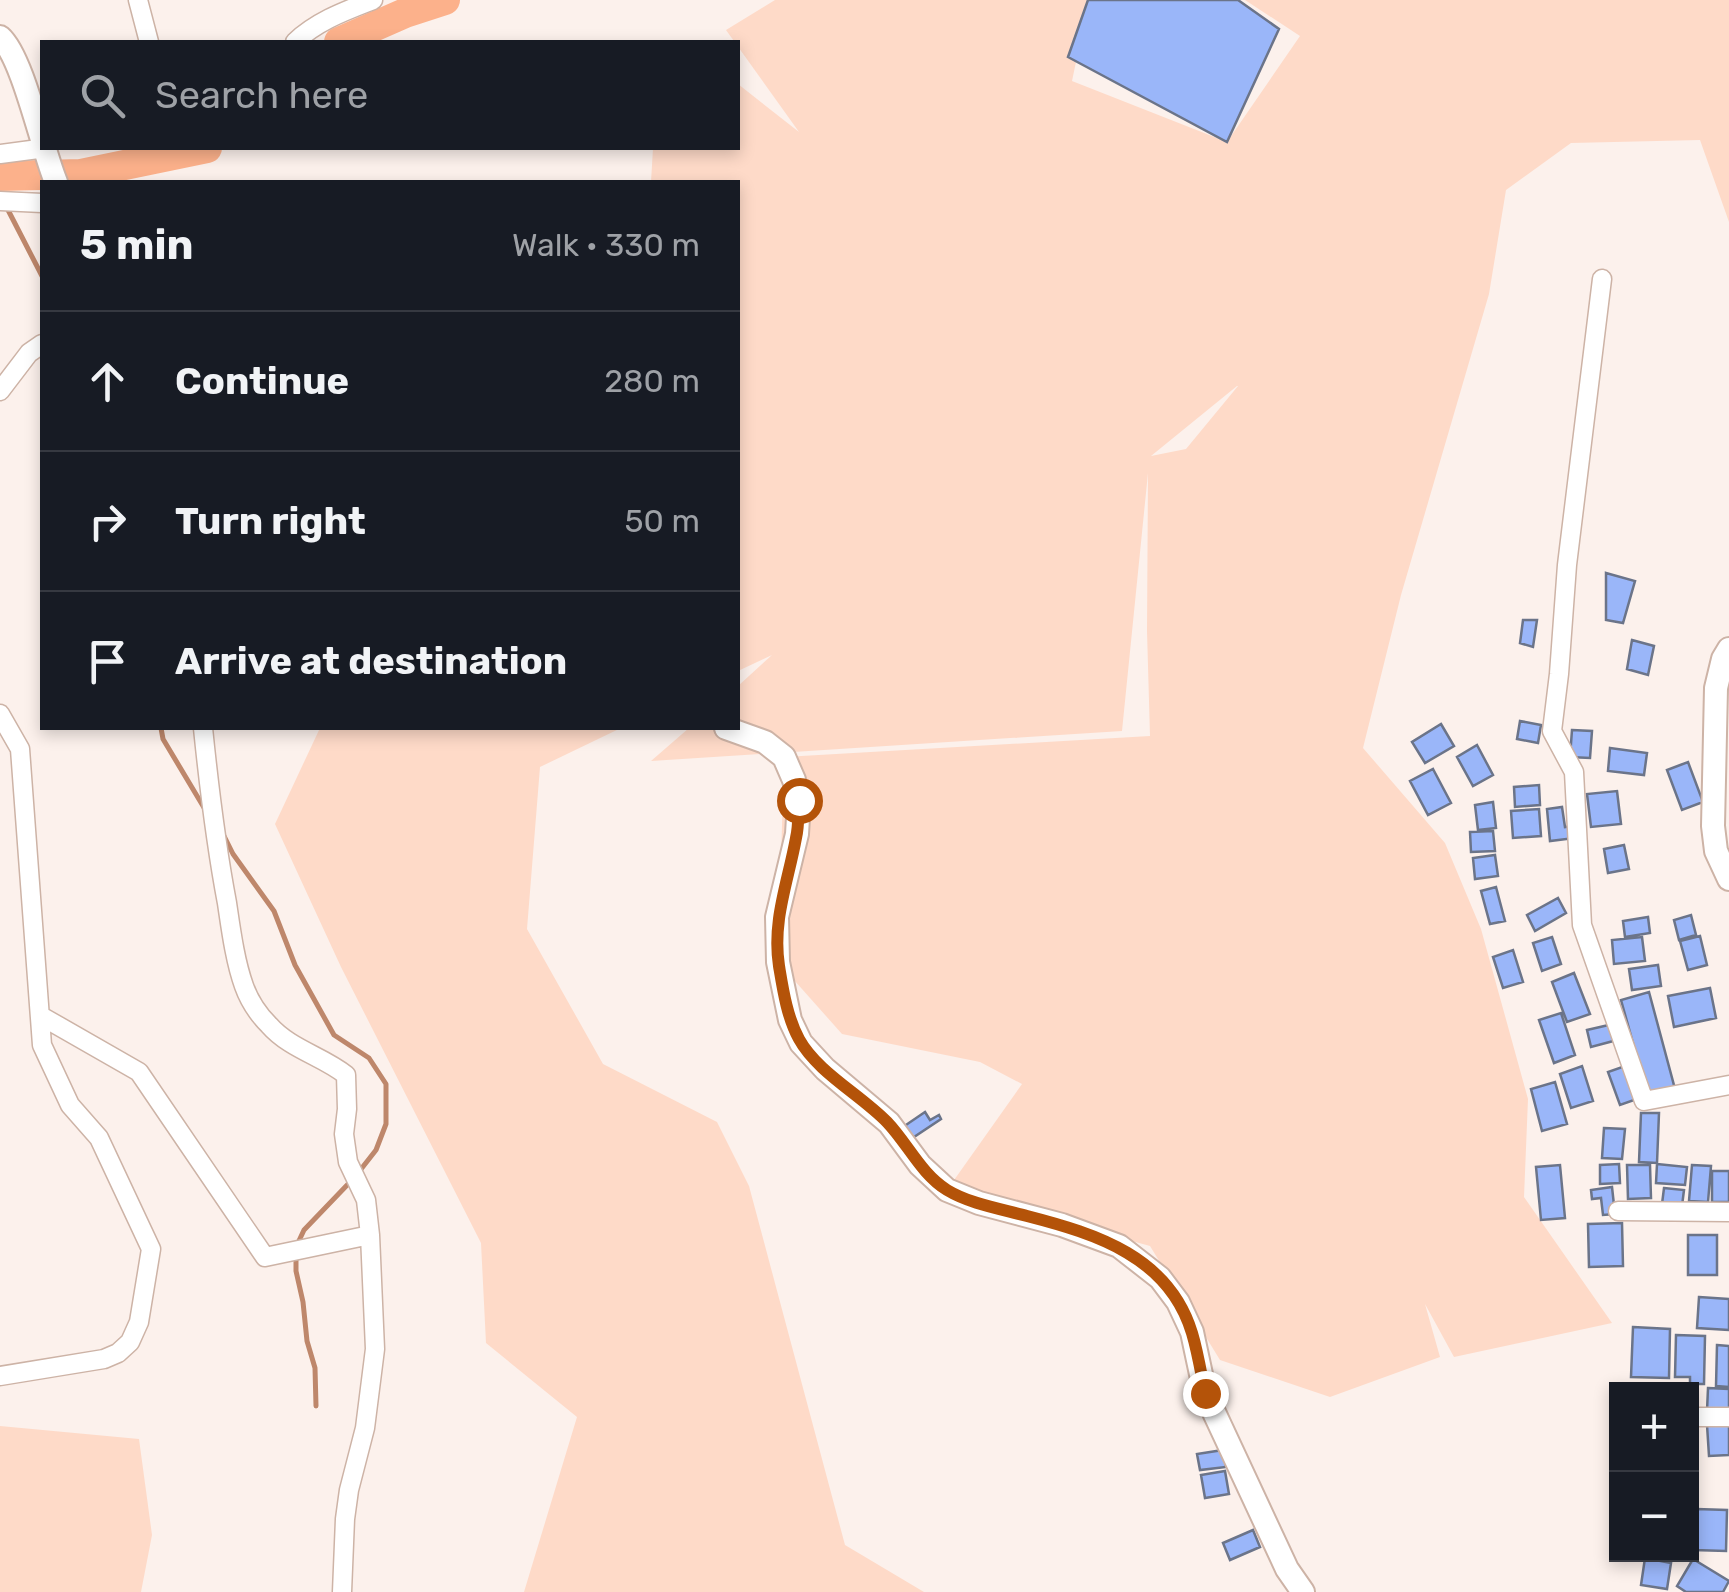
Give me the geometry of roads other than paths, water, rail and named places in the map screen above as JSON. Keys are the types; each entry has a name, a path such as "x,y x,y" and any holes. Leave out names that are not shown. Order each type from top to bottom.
{"street":[{"path":"138,0 148,40"},
{"path":"296,40 336,14 374,0"},
{"path":"0,37 7,43 22,76 40,135"},
{"path":"0,154 45,151 55,180"},
{"path":"0,201 40,204"},
{"path":"1602,278 1567,565 1552,731 1574,772 1582,925 1644,1101 1729,1085"},
{"path":"0,391 40,346"},
{"path":"1729,649 1716,688 1712,826 1716,851 1729,879"},
{"path":"0,714 20,749 42,1046 70,1105 99,1138 151,1249 139,1322 130,1342 118,1353 104,1359 0,1376"},
{"path":"203,730 212,822 244,986 270,1028 346,1075 344,1134 348,1162 366,1200 374,1349 364,1428 344,1520 342,1592"},
{"path":"732,730 765,742 784,758 799,800 797,834 777,917 778,962 790,1020 801,1043 888,1123 920,1165 947,1190 1119,1246 1160,1278 1178,1302 1192,1332 1205,1393 1287,1569 1302,1592"},
{"path":"41,1016 139,1072 266,1257 370,1235"},
{"path":"1618,1211 1729,1212"},
{"path":"1699,1417 1729,1417"}],"waterway":[{"path":"344,40 445,0"},
{"path":"0,176 81,174 197,150"},
{"path":"7,208 40,272"},
{"path":"161,730 206,811"},
{"path":"224,836 274,911 295,965 334,1035 369,1058 386,1084 386,1124 376,1150 358,1173"},
{"path":"297,1245 304,1230 351,1181"},
{"path":"296,1256 307,1341 315,1368 316,1406"}]}
